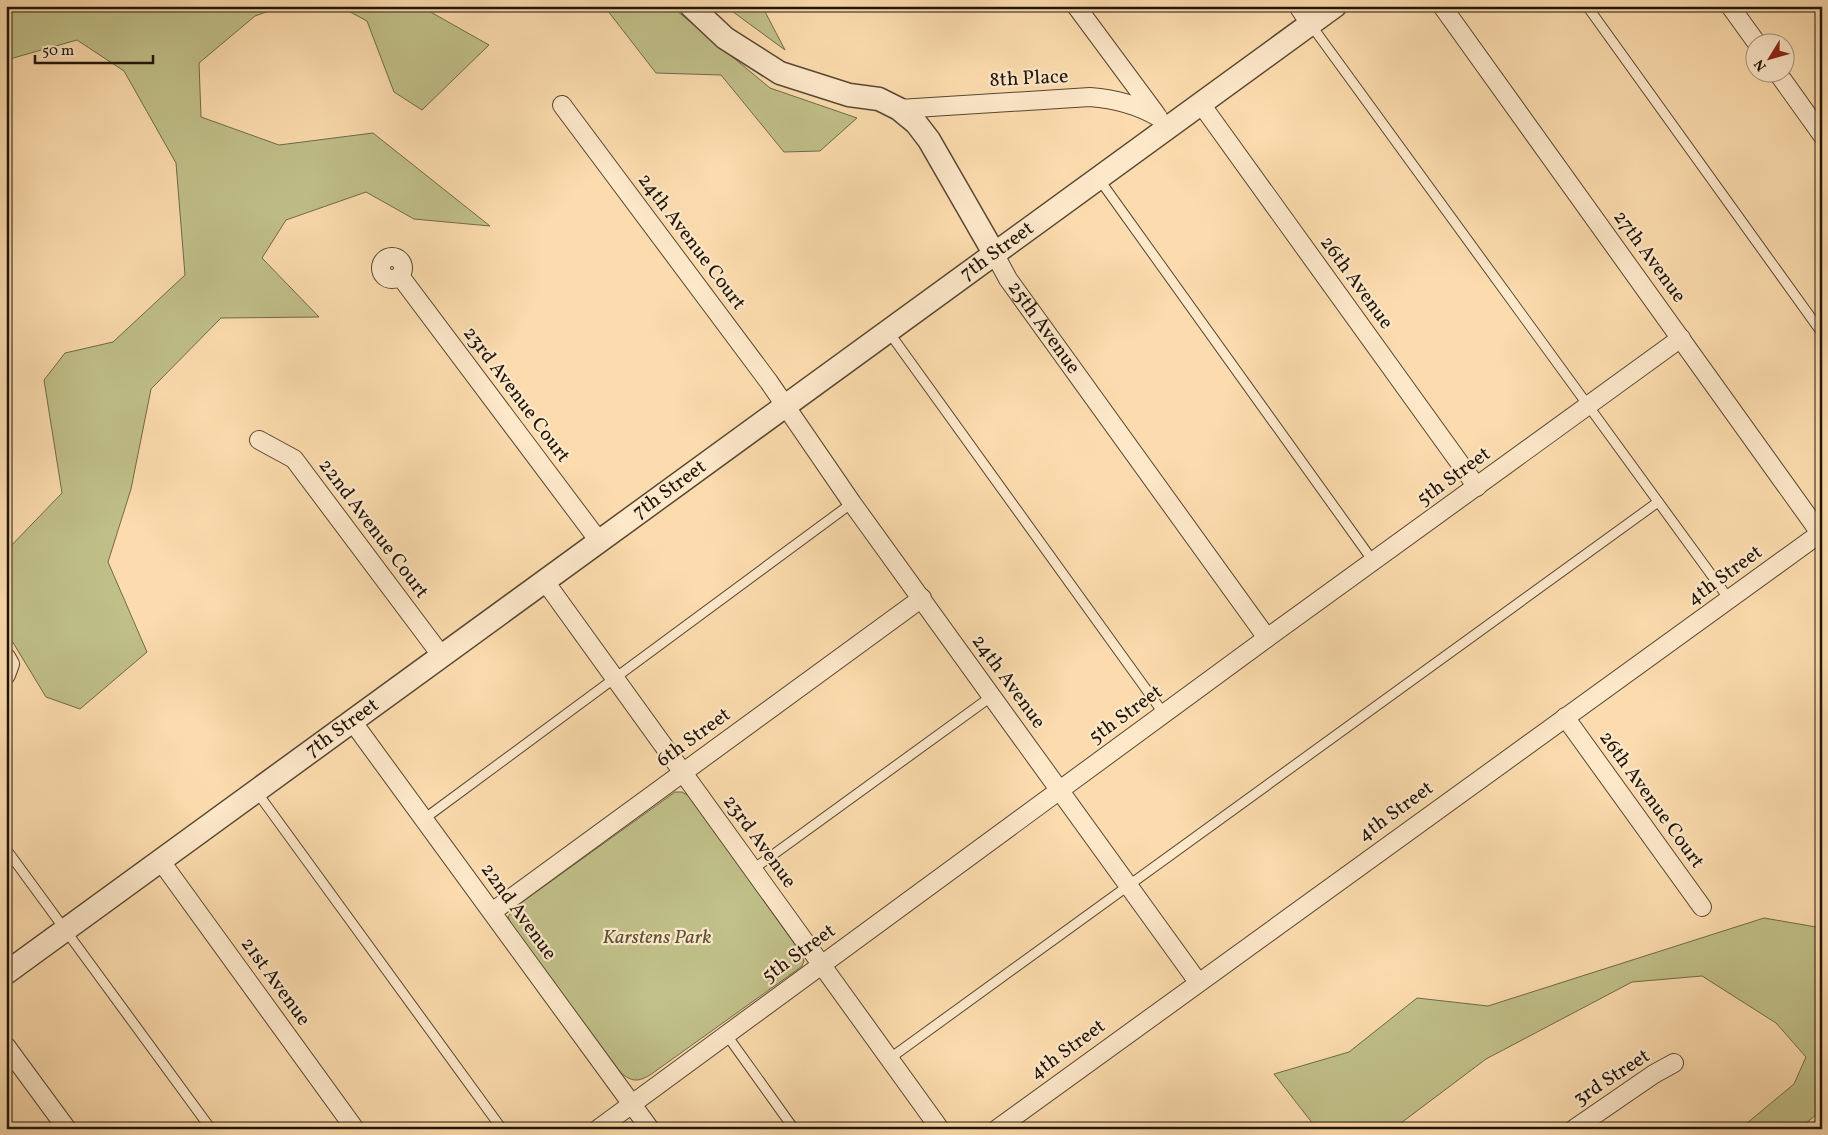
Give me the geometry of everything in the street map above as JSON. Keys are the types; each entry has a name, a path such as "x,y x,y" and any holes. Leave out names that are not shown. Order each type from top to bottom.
{"street":[{"name":"25th Avenue","path":"691,6 725,38 780,73 849,95 879,99 899,108 916,123 929,140 1008,279 1267,638"},
{"path":"1076,6 1162,122"},
{"name":"7th Street","path":"6,973 1098,177 1162,122 1200,104 1304,15 1335,6"},
{"name":"27th Avenue","path":"1442,6 1821,532"},
{"path":"1730,6 1749,32"},
{"path":"1784,82 1822,135"},
{"name":"8th Place","path":"899,108 1090,97 1119,100 1142,107 1162,122"},
{"name":"26th Avenue","path":"1200,104 1477,487"},
{"name":"24th Avenue Court","path":"562,106 757,366 784,406"},
{"name":"23rd Avenue Court","path":"400,276 599,541"},
{"name":"5th Street","path":"598,1129 1060,789 1681,338"},
{"name":"24th Avenue","path":"784,406 1198,982"},
{"name":"22nd Avenue Court","path":"259,440 294,459 441,656"},
{"name":"4th Street","path":"997,1129 1821,532"},
{"name":"23rd Avenue","path":"544,580 940,1129"},
{"name":"6th Street","path":"492,912 922,598"},
{"name":"26th Avenue Court","path":"1565,717 1702,907"},
{"name":"22nd Avenue","path":"352,721 650,1129"},
{"name":"21st Avenue","path":"160,860 355,1129"},
{"path":"6,1046 66,1129"},
{"name":"3rd Street","path":"1574,1129 1654,1074 1674,1063"}],"lane":[{"path":"1587,6 1822,333"},
{"path":"1304,15 1729,599"},
{"path":"1098,177 1373,561"},
{"path":"888,330 1164,714"},
{"path":"889,1059 1658,502"},
{"path":"424,819 852,503"},
{"path":"752,870 992,696"},
{"path":"256,790 502,1129"},
{"path":"6,848 211,1129"},
{"path":"726,1034 794,1129"}],"green space":[{"path":"6,6 283,6 255,16 199,63 201,117 279,145 373,133 490,226 414,219 366,192 286,220 262,258 319,317 221,318 151,389 131,489 108,562 147,652 80,709 46,697 6,631 6,551 62,493 44,380 65,353 113,342 185,275 176,163 124,71 77,40 6,60"},
{"path":"339,6 420,6 489,45 422,110 394,92 367,21"},
{"path":"604,6 671,6 770,88 857,118 820,151 784,152 721,75 656,73"},
{"path":"725,6 762,6 785,50"},
{"name":"Karstens Park","path":"675,792 682,792 689,796 799,950 804,961 802,966 794,972 650,1075 635,1080 621,1073 516,933 508,917 514,908"},
{"path":"1764,918 1822,928 1822,1110 1799,1129 1740,1129 1794,1084 1806,1057 1776,1023 1702,976 1632,982 1486,1059 1393,1129 1317,1129 1274,1074 1349,1052 1417,998 1488,1006"}]}
